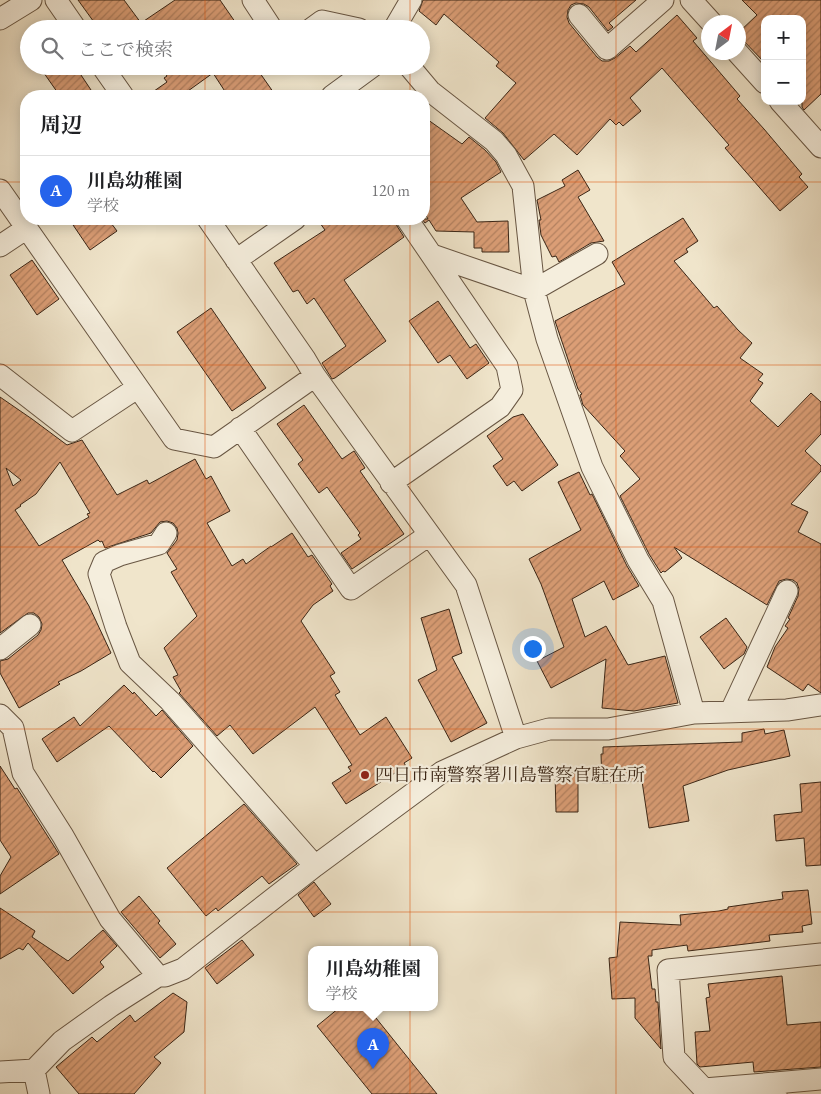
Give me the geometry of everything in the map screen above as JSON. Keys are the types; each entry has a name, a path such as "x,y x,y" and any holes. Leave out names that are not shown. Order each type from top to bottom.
{"street":[{"path":"0,19 31,0"},
{"path":"56,0 70,20"},
{"path":"253,0 266,20"},
{"path":"399,20 411,0"},
{"path":"579,15 607,49 663,0"},
{"path":"691,0 705,15"},
{"path":"745,60 761,79"},
{"path":"108,75 119,90"},
{"path":"340,90 361,75"},
{"path":"417,75 429,90"},
{"path":"430,91 494,141 506,155 523,186 534,290 547,339 592,467 638,560 663,600 694,713"},
{"path":"784,105 821,147"},
{"path":"0,190 20,218"},
{"path":"25,225 174,439 214,447 314,376"},
{"path":"212,225 305,359 314,376 466,585 516,738"},
{"path":"236,260 286,225"},
{"path":"391,483 500,407 512,390 508,366 411,225"},
{"path":"0,246 27,228"},
{"path":"432,255 534,290 597,254"},
{"path":"0,375 72,431 137,388"},
{"path":"240,428 351,589 429,535"},
{"path":"166,533 158,544 120,555 104,562 99,574 130,663 170,701 315,866"},
{"path":"731,711 787,591"},
{"path":"0,649 30,625"},
{"path":"0,1072 34,1070 62,1041 111,1006 158,976 165,976 183,969 315,866 442,772 516,738 549,729 608,729 694,713 787,710 821,705"},
{"path":"0,715 12,728 23,773 63,836 110,919 158,976"},
{"path":"821,954 668,970 674,1057 704,1089 775,1088 821,1079"},
{"path":"34,1070 39,1094"}],"building":[{"path":"78,0 124,0 139,20 92,20"},
{"path":"175,0 220,0 234,20 145,20"},
{"path":"423,0 636,0 609,23 613,27 608,31 589,7 584,4 576,3 571,5 568,10 567,17 569,23 597,57 602,61 609,61 630,46 636,52 677,15 697,38 693,41 701,50 701,60 709,60 740,96 737,99 802,174 799,177 808,187 780,211 725,148 729,145 662,68 630,98 641,111 623,126 619,122 616,125 610,119 577,155 554,134 524,160 503,133 485,118 516,83 496,66 499,62 444,14 436,25 419,11"},
{"path":"742,0 821,0 821,94 804,110 802,105 806,105 806,15 761,15 761,59 746,43 746,25 757,15"},
{"path":"45,75 81,75 91,90 56,90"},
{"path":"210,75 189,90 156,90 167,82 164,78 167,76"},
{"path":"214,75 261,75 272,90 224,90"},
{"path":"430,121 462,144 469,137 496,162 501,172 461,198 477,222 508,221 509,252 482,252 482,248 474,248 474,232 436,231 430,222"},
{"path":"578,170 590,190 578,197 604,241 591,243 559,262 556,256 552,257 541,235 539,220 541,220 537,200 565,186 562,180"},
{"path":"683,218 698,241 686,249 688,252 674,261 714,308 717,306 752,343 740,358 763,374 758,380 763,383 750,401 778,427 811,393 821,402 821,434 805,451 821,466 821,471 791,504 808,512 798,532 821,544 821,693 808,684 803,691 767,667 775,647 788,628 785,626 790,619 788,618 798,596 799,589 797,583 793,580 779,581 767,605 674,547 682,558 665,572 661,573 649,554 620,496 640,479 620,456 625,451 583,405 580,395 582,394 578,389 555,321 625,284 612,262"},
{"path":"73,225 112,225 117,231 90,250"},
{"path":"321,225 397,225 404,237 344,280 386,341 332,379 322,363 346,346 314,298 307,304 298,290 293,292 274,263 325,230"},
{"path":"32,260 59,299 37,315 10,275"},
{"path":"438,301 470,348 476,344 489,363 467,379 450,355 438,363 409,321"},
{"path":"211,308 266,388 232,411 177,332"},
{"path":"0,397 67,445 82,440 117,495 147,480 149,484 195,459 206,479 211,476 230,511 207,523 232,566 243,559 246,564 292,533 308,557 312,555 332,584 330,586 333,591 313,605 301,621 335,673 330,676 340,692 335,695 360,735 386,717 412,758 404,763 406,766 346,804 332,783 351,771 348,767 352,765 315,707 253,754 230,725 217,736 179,693 181,691 173,677 178,675 164,648 197,616 171,572 177,569 167,553 177,540 178,533 173,523 167,521 160,522 151,533 105,548 102,541 98,540 62,560 89,606 111,653 58,682 60,684 19,708 0,673 0,661 8,659 38,635 42,624 39,617 34,613 28,613 0,633","holes":["60,462 90,513 87,514 89,517 39,546 15,510 36,494","6,468 21,480 13,486"]},
{"path":"304,405 342,459 354,451 365,468 360,471 404,534 352,569 341,553 361,539 358,535 360,533 327,487 319,493 298,464 303,460 277,424"},
{"path":"523,414 558,465 522,491 514,481 507,486 493,466 503,459 487,436 513,417"},
{"path":"579,472 639,586 613,600 604,581 572,599 585,637 606,626 628,665 665,656 678,703 634,711 602,708 606,659 551,688 537,661 564,647 541,584 529,559 581,530 558,482"},
{"path":"449,609 462,653 452,657 487,723 451,742 418,680 437,670 421,618"},
{"path":"726,618 747,647 744,654 724,669 700,637"},
{"path":"124,685 133,694 134,692 156,716 162,710 193,746 161,778 109,726 57,762 42,739 74,717 80,726"},
{"path":"764,729 765,734 784,730 790,756 728,770 683,786 689,821 649,828 642,781 602,783 601,754 603,754 603,747 742,742 742,733"},
{"path":"0,766 15,789 17,788 59,854 0,894 0,876 11,857 0,840"},
{"path":"555,773 578,773 578,812 556,812"},
{"path":"821,782 821,865 806,866 804,838 776,841 774,815 802,812 800,784"},
{"path":"244,804 297,864 269,884 262,876 218,911 216,908 206,916 167,868"},
{"path":"314,882 331,904 314,917 298,895"},
{"path":"808,890 812,924 802,926 803,932 769,935 770,941 688,951 687,945 652,950 652,956 648,956 652,989 655,989 656,1002 658,1002 661,1049 635,1018 635,998 612,999 609,958 617,957 620,922 681,925 680,915 719,911 728,909 728,907 783,899 782,892"},
{"path":"139,896 176,944 160,958 121,912"},
{"path":"0,908 35,931 32,937 68,961 103,930 117,946 100,962 104,967 73,994 28,943 23,950 19,948 0,959"},
{"path":"242,940 254,955 217,984 205,968"},
{"path":"782,976 787,1025 821,1022 821,1067 754,1072 753,1062 700,1067 697,1064 695,1032 710,1031 706,998 710,997 708,984"},
{"path":"173,993 187,1002 184,1032 154,1057 161,1063 134,1094 79,1094 56,1067 92,1037 97,1042 130,1015 135,1022"},
{"path":"335,1011 370,1011 437,1094 372,1094 317,1026"}],"place":[{"name":"四日市南警察署川島警察官駐在所","path":"365,775"},
{"name":"川島幼稚園","path":"373,1069"}]}
